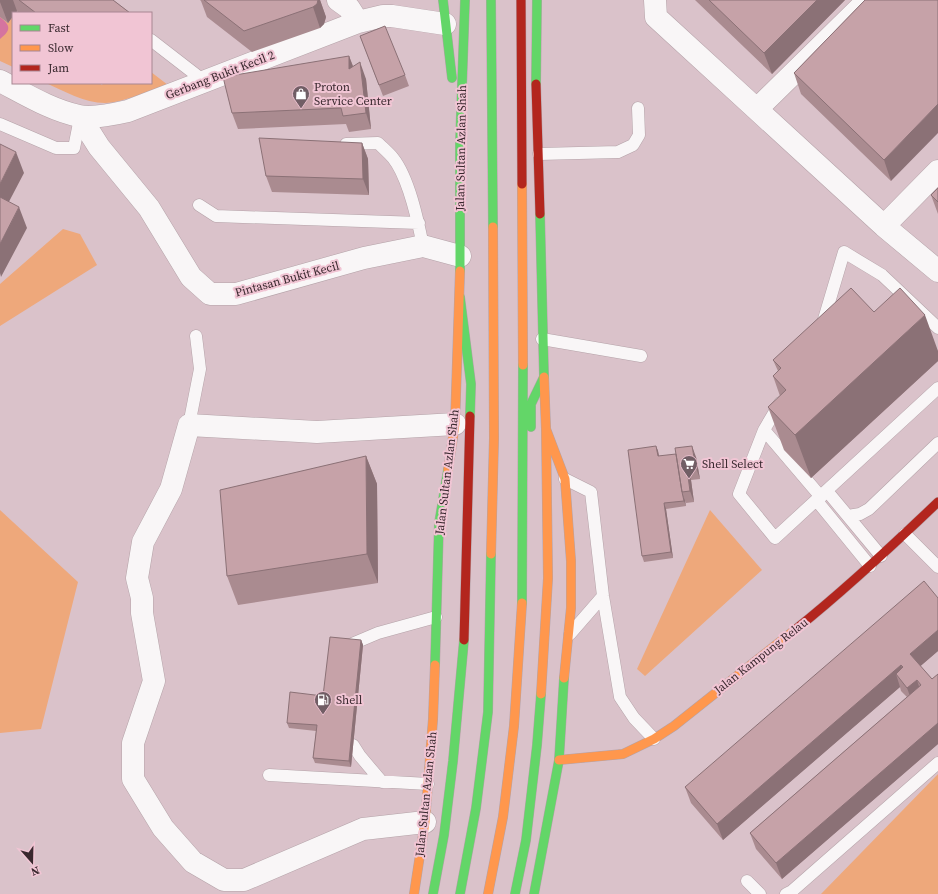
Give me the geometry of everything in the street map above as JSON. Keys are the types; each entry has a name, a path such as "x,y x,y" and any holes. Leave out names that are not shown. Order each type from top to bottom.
{"main road":[{"path":"443,0 460,143"},
{"name":"Jalan Sultan Azlan Shah","path":"414,894 425,822 433,719 439,523 455,424 460,297 460,143 465,0"},
{"path":"460,894 476,808 488,712 494,438 491,0"},
{"path":"488,894 503,817 514,726 522,596 523,447 521,0"},
{"path":"515,894 526,840 538,745 548,578 546,429 542,339 539,154 536,91 537,0"},
{"path":"536,23 545,0"},
{"path":"433,894 444,835 464,646 466,521 471,384 460,297"},
{"path":"493,894 505,835 518,732 525,640 531,481 531,404 544,376"},
{"path":"534,894 559,760 563,693 571,608 571,561 565,479 546,429"},
{"name":"Jalan Kampung Relau","path":"559,760 623,754 654,739 674,726 827,604 905,534 938,502"}],"street":[{"path":"338,0 349,8 358,22"},
{"path":"655,0 656,17 884,226 938,271"},
{"path":"757,109 868,0"},
{"name":"Gerbang Bukit Kecil 2","path":"0,81 48,105 80,117 108,116 128,111 358,22 383,16 392,16 445,24"},
{"name":"Pintasan Bukit Kecil","path":"80,117 99,147 150,208 191,277 210,294 236,294 364,258 423,246 460,256"},
{"path":"884,226 938,171"},
{"path":"425,822 363,829 244,880 224,880 193,862 163,828 133,779 133,743 154,681 142,613 142,598 137,578 143,542 171,489 189,426 317,432 455,424"}],"lane":[{"path":"152,41 204,81"},
{"path":"539,154 618,152 633,145 639,135 638,108"},
{"path":"0,124 56,148 74,148 80,117"},
{"path":"331,144 378,143 394,159 412,198 419,223 423,246"},
{"path":"199,205 216,216 419,223"},
{"path":"819,335 844,252 882,275 938,328"},
{"path":"189,426 200,369 196,336"},
{"path":"542,339 641,356"},
{"path":"785,394 764,430 739,494 775,538 938,388"},
{"path":"764,430 822,496 870,566"},
{"path":"848,516 860,514 870,509 938,443"},
{"path":"565,479 592,492 603,596 620,697 634,718 654,739"},
{"path":"822,496 848,516 881,556"},
{"path":"905,534 938,567"},
{"path":"569,635 603,596"},
{"path":"352,644 378,633 436,617"},
{"path":"352,745 382,782"},
{"path":"786,894 792,891 938,763"},
{"path":"269,776 428,784"},
{"path":"747,881 760,894"}],"shaded area":[{"path":"0,17 8,23 12,17 12,67 0,61"},
{"path":"0,17 8,26 8,30 0,39"},
{"path":"152,73 168,85 128,99 105,103 82,99 48,84 152,84"},
{"path":"63,229 80,234 97,265 0,326 0,284"},
{"path":"0,510 78,582 41,729 0,733"},
{"path":"710,510 762,570 645,676 637,669"},
{"path":"938,774 938,894 821,894"}],"building":[{"path":"19,0 113,0 129,12 35,12"},
{"path":"204,0 318,0 317,4 313,7 244,31"},
{"path":"709,0 817,0 764,53"},
{"path":"865,0 938,0 938,104 884,160 794,73"},
{"path":"385,26 405,75 379,85 360,36"},
{"name":"Proton Service Center","path":"349,56 349,69 360,62 366,113 343,116 341,108 232,113 223,77"},
{"path":"259,138 362,143 363,179 266,176"},
{"path":"0,144 16,152 0,184"},
{"path":"938,188 938,202 931,195"},
{"path":"0,197 19,207 0,244"},
{"path":"851,288 874,312 900,288 925,315 795,435 768,407 786,390 773,376 781,368 773,360"},
{"path":"656,446 658,456 676,454 684,501 664,503 671,552 642,556 628,450"},
{"path":"692,446 696,468 687,469 690,491 682,492 675,448"},
{"path":"366,456 367,554 227,576 220,490"},
{"path":"924,581 938,598 938,630 910,654 932,679 938,674 938,723 776,863 750,833 921,685 917,680 907,688 896,674 903,667 901,665 717,824 685,787"},
{"name":"Shell","path":"330,637 361,640 349,761 313,758 317,725 287,723 290,692 323,696"}],"traffic: fast":[{"path":"443,0 452,78"},
{"path":"460,271 460,143 465,0"},
{"path":"491,0 493,227"},
{"path":"536,84 537,0"},
{"path":"531,427 531,404 544,377 540,214"},
{"path":"460,297 471,384 470,416"},
{"path":"522,603 523,365"},
{"path":"435,665 439,523 448,470"},
{"path":"460,894 476,808 488,712 491,554"},
{"path":"433,894 444,835 453,761 464,640"},
{"path":"534,894 559,760 564,678"},
{"path":"515,894 526,840 537,745 541,694"}],"traffic: slow":[{"path":"522,184 523,365"},
{"path":"491,554 494,438 493,227"},
{"path":"448,470 455,424 460,271"},
{"path":"544,377 546,429 565,479 571,561 571,608 564,678"},
{"path":"541,694 548,578 546,429"},
{"path":"488,894 503,817 514,726 522,603"},
{"path":"559,760 623,754 654,739 674,726 796,629"},
{"path":"414,894 425,822 433,719 435,665"}],"traffic: jam":[{"path":"521,0 522,184"},
{"path":"536,84 540,214"},
{"path":"464,640 470,416"},
{"path":"796,629 868,567 938,502"}],"place":[{"name":"Proton Service Center","path":"301,109"},
{"name":"Shell Select","path":"689,479"},
{"name":"Shell","path":"323,715"}]}
